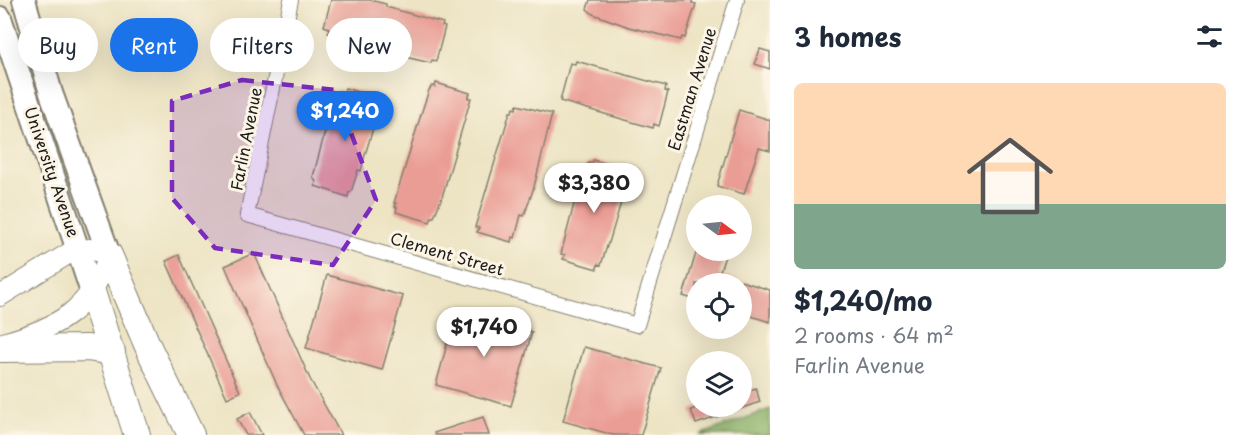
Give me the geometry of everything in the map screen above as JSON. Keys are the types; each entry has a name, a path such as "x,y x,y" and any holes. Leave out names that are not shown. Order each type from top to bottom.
{"highway":[{"path":"109,255 149,349 190,435"},
{"path":"92,292 137,435"},
{"path":"0,349 88,348 112,352"}],"main road":[{"name":"University Avenue","path":"24,0 51,93 109,255"},
{"name":"University Avenue","path":"0,18 92,292"},
{"path":"0,296 56,260 79,249 90,249 109,255 92,292 75,311 37,333 0,344"}],"street":[{"name":"Farlin Avenue","path":"247,215 291,0"},
{"name":"Eastman Avenue","path":"637,325 737,0"},
{"name":"Clement Street","path":"247,215 637,325"}],"highlighted area":[{"path":"242,80 335,90 376,200 333,265 215,248 172,198 172,101"}],"green space":[{"path":"770,409 770,435 700,435 752,417"}],"building":[{"path":"331,0 370,0 386,4 386,7 443,23 442,26 445,27 436,61 432,60 431,63 412,59 412,18 326,18"},
{"path":"590,0 692,0 692,3 696,4 685,38 682,37 681,40 629,27 593,14 587,9"},
{"path":"760,49 770,52 770,69 755,64"},
{"path":"576,61 666,86 665,91 668,92 659,126 654,124 653,128 560,101 570,63 575,64"},
{"path":"436,83 470,93 468,98 471,98 442,197 430,222 396,212 397,207 394,203 429,90 432,86 435,87"},
{"path":"345,88 378,98 371,124 374,125 361,171 358,170 348,197 315,186 316,182 313,177 339,91 344,93"},
{"path":"517,105 552,114 534,187 524,216 521,215 515,238 512,237 511,242 477,232 479,228 475,227 510,112 513,108 516,109"},
{"path":"739,110 770,120 770,151 759,148 744,194 717,186"},
{"path":"593,160 627,170 619,198 622,199 609,243 601,265 598,264 597,269 563,259 565,255 561,254 579,185 586,166"},
{"path":"254,253 310,379 341,435 304,435 277,385 225,266"},
{"path":"179,255 240,392 227,398 166,261"},
{"path":"694,261 723,261 719,273 690,273"},
{"path":"327,275 403,296 382,370 306,348"},
{"path":"752,284 770,290 770,322 752,316"},
{"path":"456,311 532,332 511,406 436,385"},
{"path":"584,347 661,368 641,435 613,435 563,421"},
{"path":"756,388 760,402 752,405 752,389"},
{"path":"250,412 262,435 246,435 237,419"},
{"path":"483,417 489,435 435,435 434,433"},
{"path":"694,417 716,417 696,424"}]}
